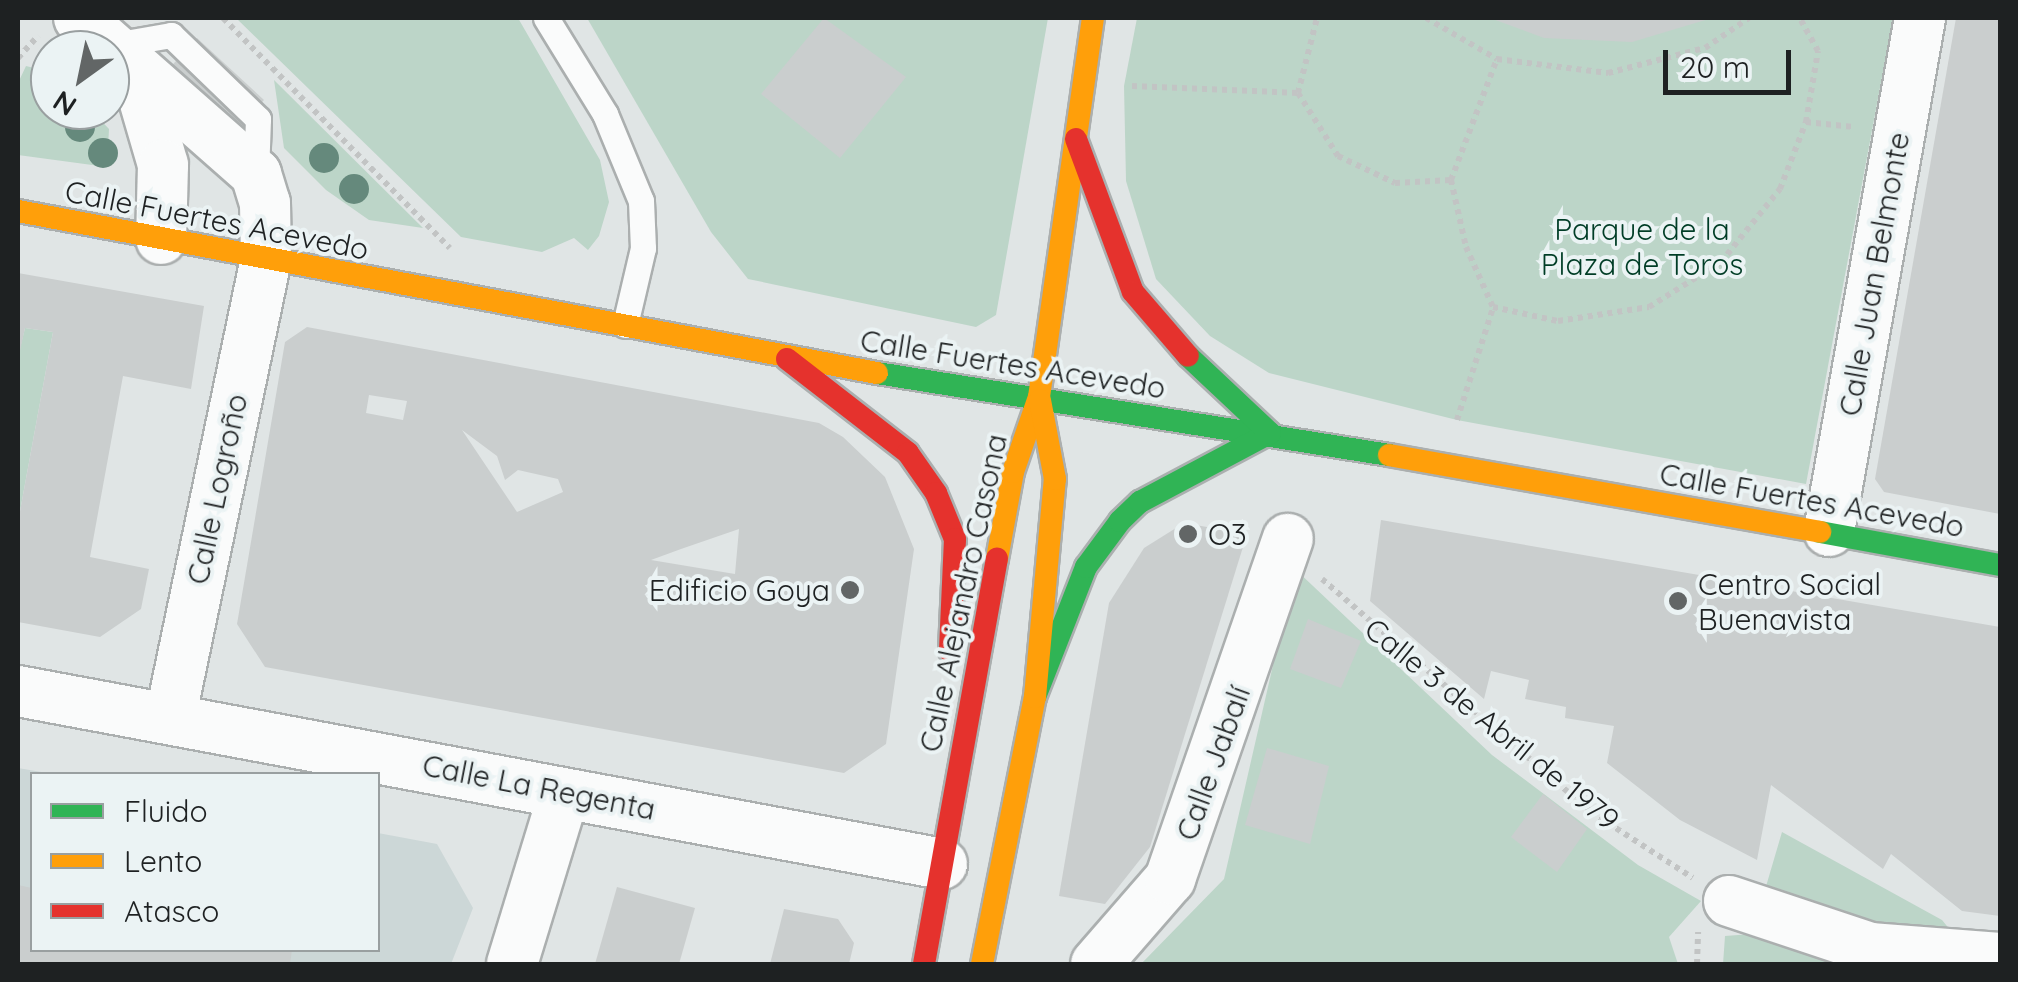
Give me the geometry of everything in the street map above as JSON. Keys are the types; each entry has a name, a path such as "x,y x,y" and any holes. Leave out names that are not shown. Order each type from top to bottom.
{"main road":[{"path":"1039,397 1073,132 1093,18"},
{"path":"1073,132 1133,292 1194,363 1270,433"},
{"name":"Calle Fuertes Acevedo","path":"18,212 787,359 1270,433 2000,565"},
{"name":"Calle Alejandro Casona","path":"787,359 908,453 955,539 942,864"},
{"name":"Calle Alejandro Casona","path":"982,964 1035,697 1055,479 1039,397"},
{"name":"Calle Alejandro Casona","path":"924,964 1012,472 1039,397"},
{"name":"Calle Alejandro Casona","path":"1035,697 1086,567 1120,521 1140,502 1270,433"}],"street":[{"name":"Calle Juan Belmonte","path":"1829,532 1920,18"},
{"name":"Calle Logroño","path":"130,64 256,174 266,259 170,719"},
{"path":"130,93 163,165 161,239"},
{"name":"Calle Jabalí","path":"1096,964 1170,879 1288,539"},
{"name":"Calle La Regenta","path":"18,691 942,864"},
{"path":"512,964 564,794"},
{"path":"1729,900 1870,948 2000,958"}],"lane":[{"path":"546,18 605,114 641,201 643,248 625,325"}],"path":[{"path":"223,18 451,241 444,294"},
{"path":"1317,18 1298,94 1338,156 1396,183 1452,180"},
{"path":"1426,18 1497,59 1608,73 1705,48 1749,18"},
{"path":"1493,307 1558,321 1649,307 1721,262 1780,189 1806,122 1818,51 1800,18"},
{"path":"1443,464 1493,307 1466,247 1452,180 1497,59"},
{"path":"1082,79 1298,94"},
{"name":"Calle 3 de Abril de 1979","path":"1288,539 1403,654 1590,812 1729,900"}],"shaded area":[{"path":"18,768 41,772 30,772 30,952 380,952 380,833 437,844 473,908 451,964 18,964"}],"green space":[{"path":"236,18 518,18 600,160 609,202 599,236 588,250 574,238 542,252 461,237"},
{"path":"587,18 1048,18 996,315 976,327 748,279 711,232"},
{"name":"Parque de la Plaza de Toros","path":"1137,18 1893,18 1806,484 1457,420 1269,373 1210,336 1156,279 1126,181 1124,86"},
{"path":"26,66 30,67 30,130 109,130 107,167 18,155 18,83"},
{"path":"274,80 423,228 369,220 326,190 284,148"},
{"path":"25,328 53,332 18,522 18,356"},
{"path":"1295,569 1492,755 1638,865 1701,901 1669,937 1678,964 1141,964 1224,879"},
{"path":"1782,832 1942,920 1978,964 1723,964 1725,936 1752,934"}],"building":[{"path":"824,18 906,77 840,158 761,94"},
{"path":"1490,18 1712,18 1632,42 1544,38"},
{"path":"1956,18 2000,18 2000,514 1884,492 1875,479"},
{"path":"197,38 264,100 231,135 165,73"},
{"path":"18,273 204,306 191,389 123,376 90,557 149,569 141,609 100,637 18,622 18,522 53,332 25,328 18,360"},
{"path":"307,327 819,423 843,437 885,477 914,549 886,744 844,773 265,667 237,624 285,342","holes":["369,395 407,401 403,420 366,413","462,430 497,456 505,480 518,470 558,479 563,492 517,512","739,529 735,574 651,560"]},
{"path":"1381,520 2000,627 2000,916 1962,911 1891,854 1883,869 1771,785 1757,860 1680,820 1607,763 1614,726 1565,718 1566,707 1525,699 1529,680 1491,671 1484,699 1370,601"},
{"path":"1184,523 1247,534 1150,847 1105,904 1059,896 1109,603 1144,548"},
{"path":"1308,619 1361,641 1341,688 1290,669"},
{"path":"1267,748 1329,766 1310,844 1245,825"},
{"path":"1543,794 1587,829 1557,872 1511,837"},
{"path":"18,885 30,888 30,952 292,952 290,964 18,964"},
{"path":"617,887 695,908 679,964 595,964"},
{"path":"784,909 838,919 854,943 849,964 770,964"}],"traffic: fast":[{"path":"1035,697 1086,567 1120,521 1140,502 1270,433 1188,356"},
{"path":"877,373 1389,455"},
{"path":"1820,532 2000,565"}],"traffic: slow":[{"path":"997,559 1013,472 1039,397 1093,18"},
{"path":"18,211 877,373"},
{"path":"982,964 1035,697 1055,479 1040,400"},
{"path":"1389,455 1820,532"}],"traffic: jam":[{"path":"1076,139 1133,292 1188,356"},
{"path":"787,359 908,453 936,493 955,539 950,651"},
{"path":"924,964 997,559"}],"place":[{"name":"O3","path":"1188,534"},
{"name":"Edificio Goya","path":"850,590"},
{"name":"Centro Social Buenavista","path":"1678,601"}]}
